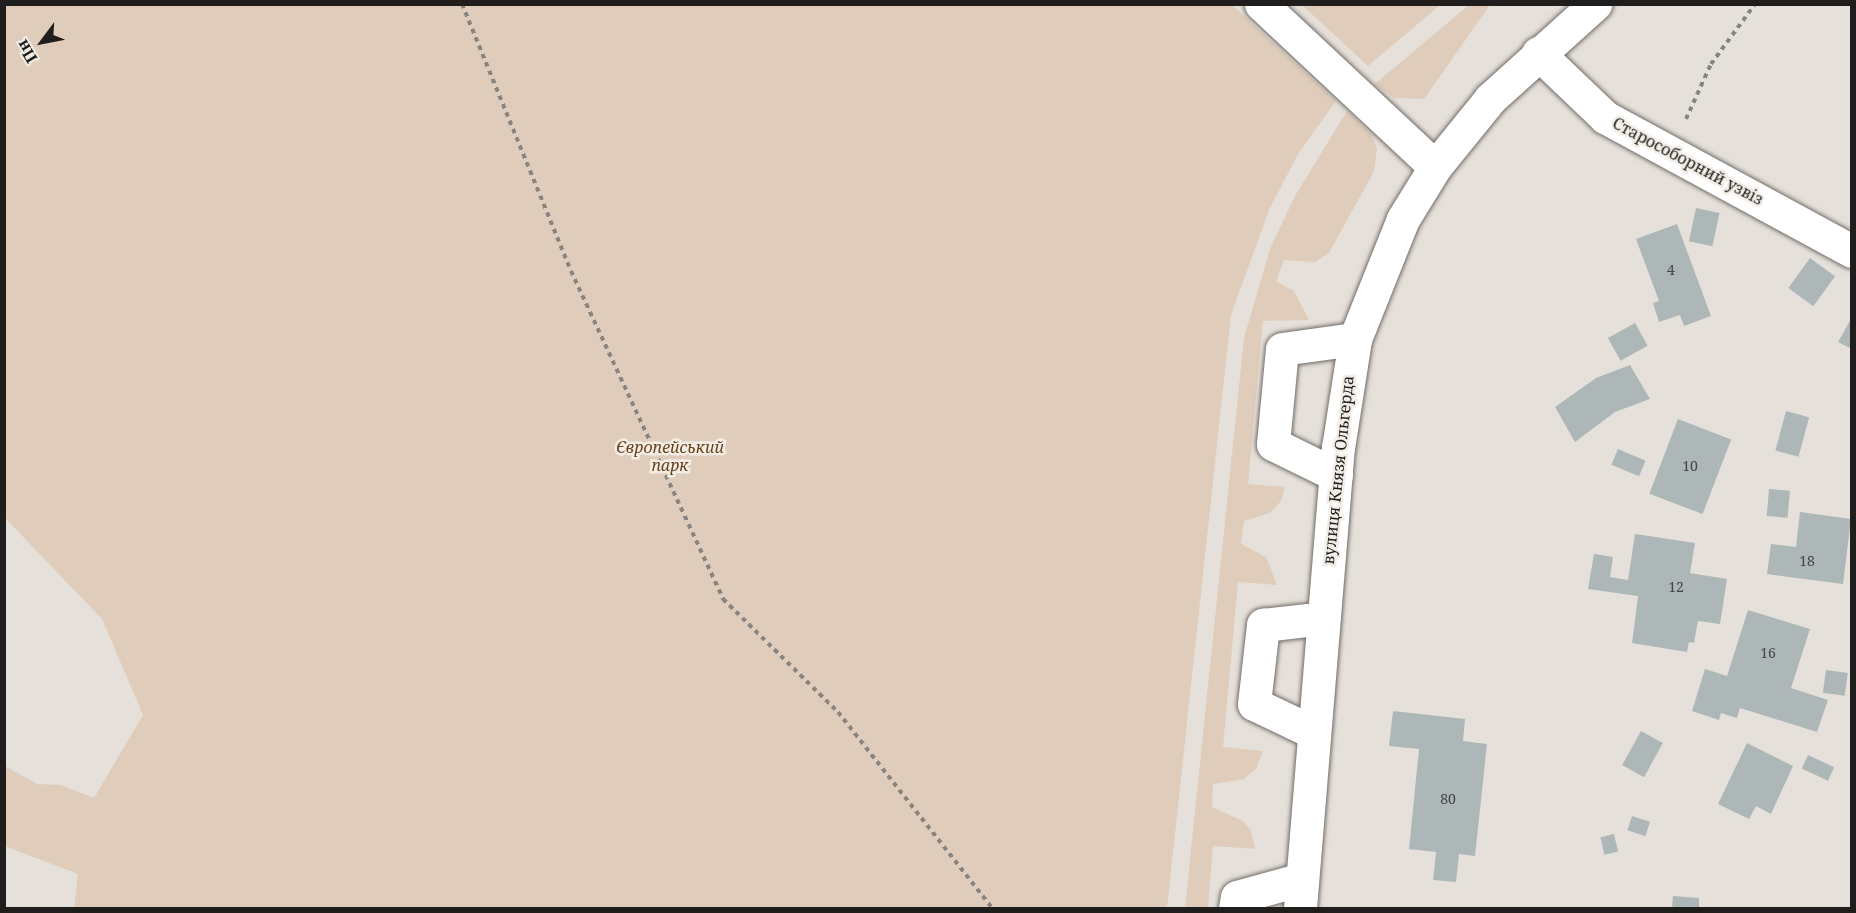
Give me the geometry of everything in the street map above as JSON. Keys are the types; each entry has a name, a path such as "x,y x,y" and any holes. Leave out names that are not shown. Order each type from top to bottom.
{"main road":[{"path":"1261,4 1435,167"},
{"name":"вулиця Князя Ольгерда","path":"1301,894 1313,732 1344,392 1355,339 1403,219 1435,167 1463,128 1538,53 1595,4"},
{"name":"Старособорний узвіз","path":"1538,53 1590,106 1673,155 1851,251"},
{"path":"1336,475 1273,444 1282,349 1355,339"},
{"path":"1313,732 1254,704 1263,625 1324,618"},
{"path":"1235,909 1237,897 1301,894"}],"path":[{"path":"462,4 571,271 723,599 838,712 992,909"},
{"path":"1673,155 1703,76 1755,4"}],"green space":[{"name":"Європейський парк","path":"5,4 1232,5 1336,101 1298,154 1269,210 1231,315 1167,908 74,908 78,874 5,846 5,766 37,784 61,785 94,798 143,715 102,619 5,518"},
{"path":"1302,5 1440,5 1368,66"},
{"path":"1469,5 1490,5 1424,99 1394,98 1375,84"},
{"path":"1347,111 1371,134 1377,149 1374,171 1329,253 1315,262 1284,260 1276,282 1294,291 1309,320 1263,321 1248,484 1285,487 1281,501 1270,513 1244,521 1241,544 1266,557 1277,585 1238,582 1223,747 1263,751 1256,769 1244,779 1213,784 1212,807 1243,821 1251,831 1255,849 1213,846 1208,908 1185,908 1244,338 1270,249 1295,196"}],"building":[{"path":"1696,208 1719,213 1712,246 1689,241"},
{"path":"1677,224 1711,316 1684,326 1680,315 1659,322 1653,303 1659,301 1636,239"},
{"path":"1810,258 1835,276 1813,306 1788,288"},
{"path":"1852,317 1852,349 1838,342"},
{"path":"1635,323 1648,346 1620,361 1608,338"},
{"path":"1630,365 1650,399 1615,412 1575,442 1555,407 1596,378"},
{"path":"1786,411 1809,417 1799,457 1775,451"},
{"path":"1678,419 1731,439 1703,514 1649,494"},
{"path":"1618,449 1646,461 1639,476 1611,465"},
{"path":"1769,489 1790,491 1788,518 1767,516"},
{"path":"1800,512 1851,519 1843,584 1767,574 1771,544 1796,547"},
{"path":"1635,534 1695,543 1690,573 1727,579 1720,624 1698,621 1694,643 1689,642 1687,652 1632,643 1638,596 1588,589 1594,554 1613,557 1610,577 1628,580"},
{"path":"1748,610 1810,629 1791,688 1828,700 1817,732 1740,708 1737,718 1721,713 1719,720 1692,711 1705,669 1727,676"},
{"path":"1826,670 1848,673 1845,696 1823,693"},
{"path":"1393,711 1465,719 1463,741 1487,744 1475,856 1459,854 1456,882 1433,880 1436,852 1409,849 1419,749 1389,746"},
{"path":"1641,731 1663,743 1644,777 1622,765"},
{"path":"1747,743 1793,766 1771,814 1756,806 1749,819 1718,804"},
{"path":"1808,755 1834,767 1828,781 1802,769"},
{"path":"1632,816 1650,822 1645,836 1627,830"},
{"path":"1614,834 1618,852 1604,855 1600,837"},
{"path":"1673,896 1699,898 1699,908 1672,908"}]}
